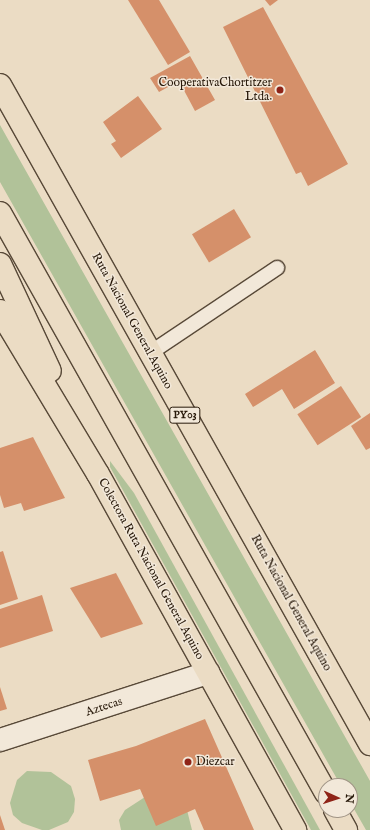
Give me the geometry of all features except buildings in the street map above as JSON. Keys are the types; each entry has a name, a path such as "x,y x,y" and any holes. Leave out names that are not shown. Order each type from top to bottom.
{"main road":[{"name":"Ruta Nacional General Aquino","path":"0,85 370,744"},
{"path":"0,213 318,779"},
{"path":"0,264 98,474"},
{"name":"Colectora Ruta Nacional General Aquino","path":"1,315 98,474 295,830"},
{"path":"339,818 346,830"}],"street":[{"name":"Aztecas","path":"0,740 208,673"}],"lane":[{"path":"150,353 277,268"}],"green space":[{"path":"0,125 370,781 370,830 366,830 358,816 358,778 336,778 0,182"},
{"path":"110,461 134,493 320,830 311,830 110,467"},
{"path":"27,771 51,772 71,786 75,799 74,812 68,822 49,830 42,830 22,823 13,815 10,803 17,780"},
{"path":"145,797 187,810 192,830 121,830 119,820 125,810"}],"place":[{"name":"CooperativaChortitzer Ltda.","path":"280,90"},
{"name":"Diezcar","path":"188,762"}]}
